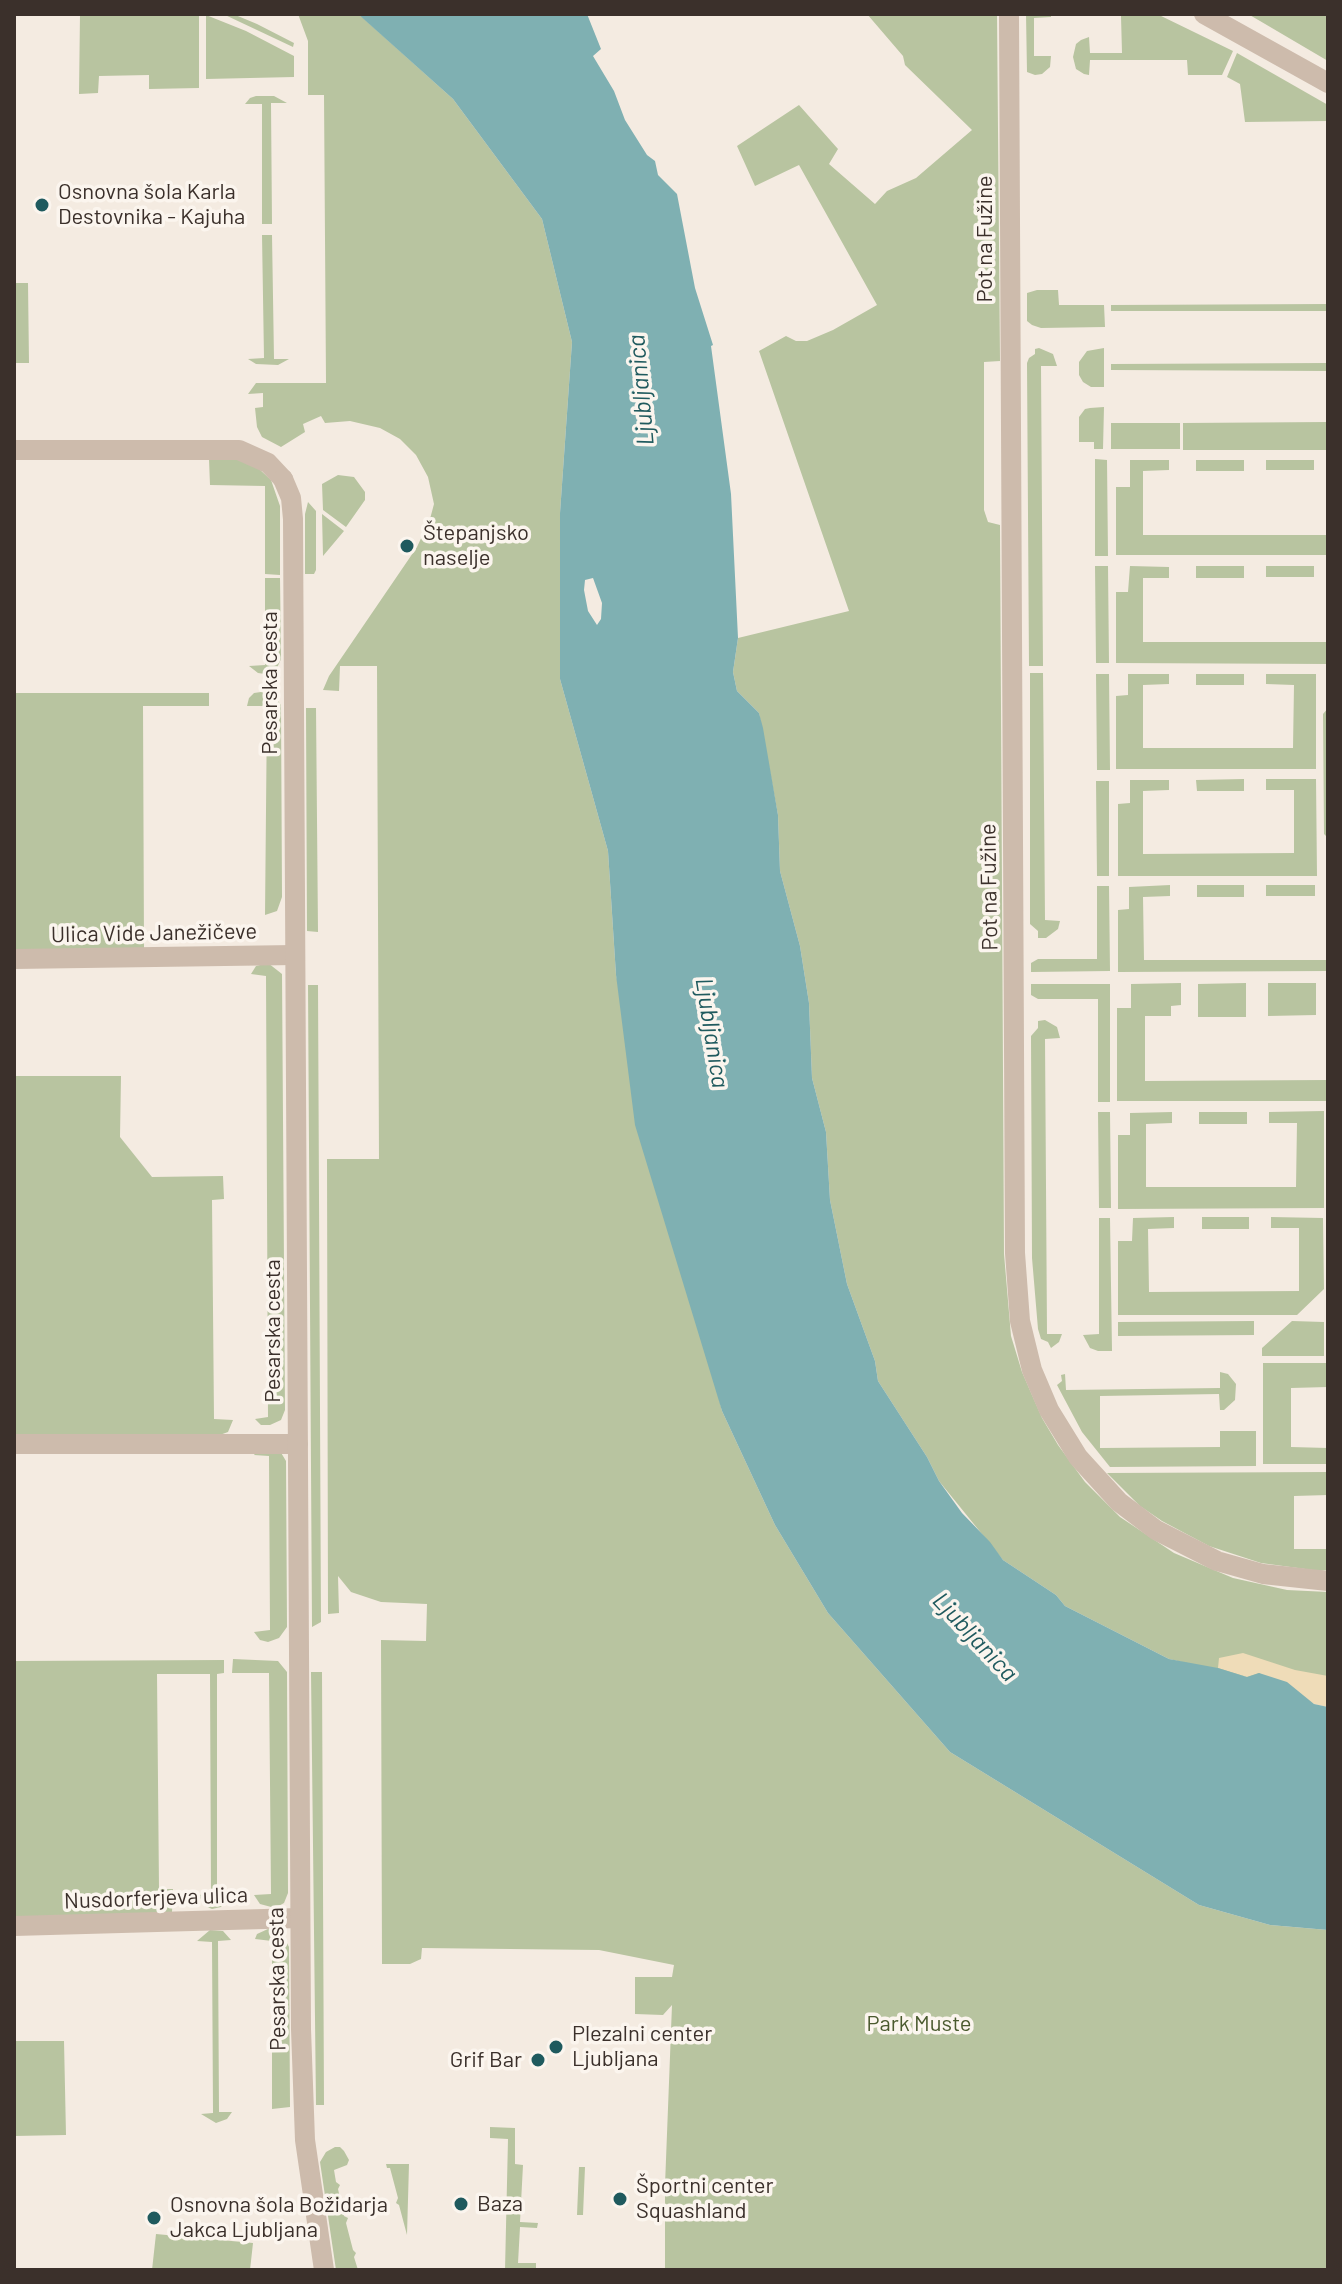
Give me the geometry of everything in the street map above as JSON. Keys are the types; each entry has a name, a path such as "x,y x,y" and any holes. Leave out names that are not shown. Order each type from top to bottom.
{"street":[{"name":"Pot na Fužine","path":"1009,14 1015,1253 1022,1332 1032,1370 1063,1436 1101,1484 1127,1509 1156,1530 1217,1561 1263,1574 1328,1581"},
{"path":"1204,14 1328,83"},
{"name":"Pesarska cesta","path":"14,450 206,448 250,452 268,463 283,479 291,498 300,1918 305,2140 324,2270"},
{"name":"Ulica Vide Janežičeve","path":"14,959 295,955"},
{"path":"14,1444 298,1444"},
{"name":"Nusdorferjeva ulica","path":"14,1926 300,1918"}],"green space":[{"path":"80,14 199,14 199,88 149,89 149,75 99,76 98,93 79,94"},
{"path":"223,14 233,14 257,24 294,43 293,47"},
{"name":"Park Muste","path":"298,14 358,14 363,18 453,99 542,219 572,342 560,513 560,679 608,851 616,975 722,1411 775,1525 828,1613 950,1752 1199,1905 1270,1925 1328,1930 1328,2267 1321,2270 665,2270 672,2005 663,2015 635,2014 635,1977 672,1977 674,1965 599,1950 422,1948 421,1959 410,1964 382,1964 381,1640 426,1641 427,1604 381,1602 351,1592 338,1576 339,1613 328,1614 327,1159 379,1159 377,666 340,666 339,691 323,690 329,676 417,547 434,504 428,477 416,455 400,439 380,428 350,421 325,423 321,416 303,424 305,432 281,447 262,437 257,427 255,408 263,407 263,393 248,394 256,383 326,383 324,95 308,95 308,41"},
{"path":"867,14 997,14 1000,361 984,362 984,510 988,522 1000,525 1004,1254 1011,1336 1022,1372 1042,1418 1058,1445 1085,1482 1120,1517 1174,1553 1233,1578 1287,1590 1328,1592 1328,1707 1247,1677 1169,1659 1065,1606 1056,1595 1003,1560 939,1481 878,1381 875,1361 847,1284 830,1200 826,1132 812,1078 809,1003 800,946 780,871 778,815 759,713 737,691 733,672 738,638 849,611 759,351 786,336 796,341 807,341 877,305 799,165 755,186 737,146 799,105 838,149 829,164 875,204 887,191 916,178 972,130 905,65 903,56"},
{"path":"1026,14 1051,14 1051,17 1034,18 1034,56 1051,56 1050,67 1042,74 1027,72"},
{"path":"1113,14 1157,14 1233,51 1222,75 1188,75 1187,60 1090,60 1089,75 1084,74 1076,69 1073,57 1076,44 1081,40 1089,37 1090,53 1122,53 1121,16"},
{"path":"1248,14 1328,14 1328,61 1260,21"},
{"path":"206,15 294,56 294,77 206,79"},
{"path":"1237,53 1328,105 1328,121 1245,122 1240,84 1227,77"},
{"path":"256,96 274,96 287,103 271,103 272,224 262,224 262,104 245,104"},
{"path":"262,235 272,235 274,359 289,359 278,365 256,364 248,359 264,358"},
{"path":"14,283 28,283 29,363 14,363"},
{"path":"1058,290 1059,305 1104,305 1105,327 1041,328 1032,325 1027,321 1027,293"},
{"path":"1328,304 1328,311 1111,311 1111,305"},
{"path":"1104,348 1104,387 1091,387 1079,375 1079,362 1087,351"},
{"path":"1035,349 1053,354 1057,366 1041,366 1043,666 1029,666 1027,363 1035,354"},
{"path":"1328,363 1328,371 1111,370 1111,364"},
{"path":"1104,407 1103,449 1094,449 1094,442 1079,442 1079,417 1085,409"},
{"path":"1328,422 1328,450 1183,450 1183,423"},
{"path":"1111,423 1180,423 1180,449 1111,449"},
{"path":"209,459 237,459 257,467 271,480 280,506 280,575 265,574 265,486 210,485"},
{"path":"1095,459 1107,460 1108,556 1095,556"},
{"path":"1130,460 1169,460 1169,470 1143,471 1143,535 1328,535 1328,555 1116,555 1116,487 1130,487"},
{"path":"1196,460 1244,460 1244,471 1196,471"},
{"path":"1266,460 1314,460 1314,470 1266,470"},
{"path":"338,475 354,477 365,492 365,500 346,527 323,510 322,484"},
{"path":"308,502 316,511 314,574 305,574 305,514"},
{"path":"322,514 344,531 323,556"},
{"path":"1095,566 1108,566 1109,663 1096,663"},
{"path":"1130,566 1169,567 1169,578 1143,578 1143,642 1328,642 1328,664 1116,663 1116,592 1128,592"},
{"path":"1196,566 1244,566 1244,578 1196,578"},
{"path":"1266,566 1314,566 1314,577 1266,577"},
{"path":"265,578 280,578 281,659 277,668 265,674 249,666 265,665"},
{"path":"1030,673 1043,673 1045,920 1060,921 1058,929 1046,938 1038,938 1038,931 1030,924"},
{"path":"1096,674 1109,674 1110,770 1097,770"},
{"path":"1128,674 1169,674 1169,684 1143,685 1143,748 1293,748 1294,685 1266,684 1266,674 1316,674 1316,769 1116,769 1116,696 1128,695"},
{"path":"1196,674 1244,674 1244,685 1196,685"},
{"path":"14,693 209,693 209,706 143,706 144,948 14,954"},
{"path":"254,693 275,697 281,705 282,897 277,911 265,915 267,706 247,706"},
{"path":"306,708 316,708 318,932 307,931"},
{"path":"1328,708 1328,838 1324,834 1323,714"},
{"path":"1244,779 1244,791 1197,791 1196,780"},
{"path":"1266,779 1316,779 1317,876 1118,876 1118,804 1130,803 1130,780 1169,780 1169,790 1143,791 1143,854 1294,853 1294,790 1266,790"},
{"path":"1096,781 1109,781 1109,876 1097,876"},
{"path":"1170,885 1170,896 1143,897 1144,960 1328,960 1328,971 1118,972 1118,910 1129,909 1129,887"},
{"path":"1197,885 1244,885 1244,897 1197,897"},
{"path":"1266,885 1315,885 1315,896 1266,896"},
{"path":"1097,886 1109,886 1110,971 1031,972 1031,963 1038,959 1097,959"},
{"path":"268,963 282,974 285,1410 281,1420 261,1425 255,1419 268,1417 266,976 251,974 256,966"},
{"path":"1181,983 1181,1005 1171,1006 1171,1016 1145,1016 1145,1081 1328,1080 1328,1101 1117,1101 1117,1008 1131,1008 1131,984"},
{"path":"1246,983 1246,1017 1198,1017 1198,984"},
{"path":"1268,983 1316,983 1316,1015 1268,1016"},
{"path":"1031,984 1110,984 1110,1102 1098,1102 1098,999 1038,999 1031,995"},
{"path":"308,985 318,985 321,1622 312,1627"},
{"path":"1045,1020 1057,1027 1060,1038 1045,1039 1047,1334 1062,1334 1059,1342 1051,1348 1048,1342 1041,1339 1038,1329 1032,1258 1031,1036 1038,1028 1038,1021"},
{"path":"14,1076 121,1076 120,1137 152,1177 223,1176 224,1199 212,1200 214,1419 233,1420 228,1432 217,1436 14,1438"},
{"path":"1324,1111 1324,1208 1118,1209 1118,1135 1130,1135 1130,1113 1172,1112 1172,1123 1146,1124 1146,1187 1296,1187 1297,1123 1269,1123 1269,1112"},
{"path":"1098,1112 1110,1112 1111,1208 1099,1208"},
{"path":"1199,1112 1247,1112 1247,1124 1199,1124"},
{"path":"1174,1217 1174,1228 1148,1229 1149,1292 1299,1291 1299,1228 1271,1228 1271,1217 1323,1218 1324,1289 1297,1315 1118,1315 1118,1241 1132,1241 1133,1218"},
{"path":"1202,1217 1249,1217 1249,1229 1202,1229"},
{"path":"1099,1218 1110,1218 1112,1351 1090,1348 1083,1335 1099,1334"},
{"path":"1254,1321 1254,1335 1118,1336 1118,1322"},
{"path":"1292,1321 1324,1322 1324,1356 1262,1356 1262,1348"},
{"path":"1263,1363 1328,1363 1328,1387 1291,1388 1291,1447 1328,1448 1328,1464 1263,1464"},
{"path":"1220,1372 1228,1374 1236,1384 1235,1400 1224,1410 1220,1410 1219,1394 1100,1396 1100,1448 1220,1447 1220,1431 1256,1431 1256,1466 1110,1467 1082,1432 1057,1385 1062,1381 1061,1375 1065,1374 1066,1390 1220,1388"},
{"path":"258,1450 280,1451 286,1461 287,1627 279,1638 268,1642 260,1640 254,1632 270,1630 269,1456 254,1455"},
{"path":"1328,1472 1328,1495 1294,1496 1294,1549 1328,1549 1328,1570 1320,1571 1261,1563 1209,1546 1140,1506 1107,1473"},
{"path":"233,1659 278,1661 287,1672 288,1893 284,1903 275,1908 260,1904 254,1895 271,1894 269,1673 232,1673"},
{"path":"224,1660 224,1673 217,1674 217,1894 231,1895 230,1899 221,1907 212,1909 205,1906 198,1895 211,1894 210,1674 157,1674 159,1889 173,1889 172,1912 14,1920 14,1661"},
{"path":"311,1672 322,1672 324,2105 316,2105"},
{"path":"268,1929 282,1933 289,1947 290,2107 272,2109 272,1941 255,1939 257,1934"},
{"path":"210,1930 223,1931 231,1940 218,1941 219,2112 232,2112 227,2119 216,2123 201,2114 213,2113 212,1942 197,1941"},
{"path":"14,2041 64,2041 66,2135 14,2136"},
{"path":"490,2127 515,2128 515,2164 523,2165 520,2222 538,2223 537,2228 520,2227 518,2263 536,2263 536,2268 505,2270 508,2139 490,2138"},
{"path":"340,2147 349,2160 347,2165 334,2170 336,2182 340,2185 338,2189 344,2216 348,2218 346,2223 358,2270 336,2270 320,2162 326,2152"},
{"path":"386,2164 409,2164 407,2235 396,2203 398,2198 390,2168"},
{"path":"579,2167 585,2167 583,2215 577,2215"},
{"path":"156,2234 253,2243 250,2270 152,2270"}],"sand":[{"path":"1243,1653 1295,1670 1328,1676 1328,1707 1314,1704 1259,1673 1247,1677 1218,1668 1219,1658"}],"water":[{"name":"Ljubljanica","path":"358,14 587,14 601,49 593,56 614,91 625,120 647,155 655,161 658,175 677,194 695,288 713,345 731,494 738,638 733,672 737,691 759,713 763,728 778,815 780,871 800,946 809,1003 812,1078 826,1132 830,1200 847,1284 875,1361 878,1381 962,1513 1003,1560 1056,1595 1065,1606 1169,1659 1247,1677 1259,1673 1287,1682 1314,1704 1328,1707 1328,1930 1270,1925 1199,1905 950,1752 828,1613 775,1525 722,1411 635,1125 616,975 608,851 560,679 560,513 572,342 542,219 453,99","holes":["593,578 602,603 601,619 597,625 588,611 585,580"]}],"place":[{"name":"Osnovna šola Karla Destovnika - Kajuha","path":"42,205"},
{"name":"Štepanjsko naselje","path":"407,546"},
{"name":"Plezalni center Ljubljana","path":"556,2047"},
{"name":"Grif Bar","path":"538,2060"},
{"name":"Športni center Squashland","path":"620,2199"},
{"name":"Baza","path":"461,2204"},
{"name":"Osnovna šola Božidarja Jakca Ljubljana","path":"154,2218"}]}
